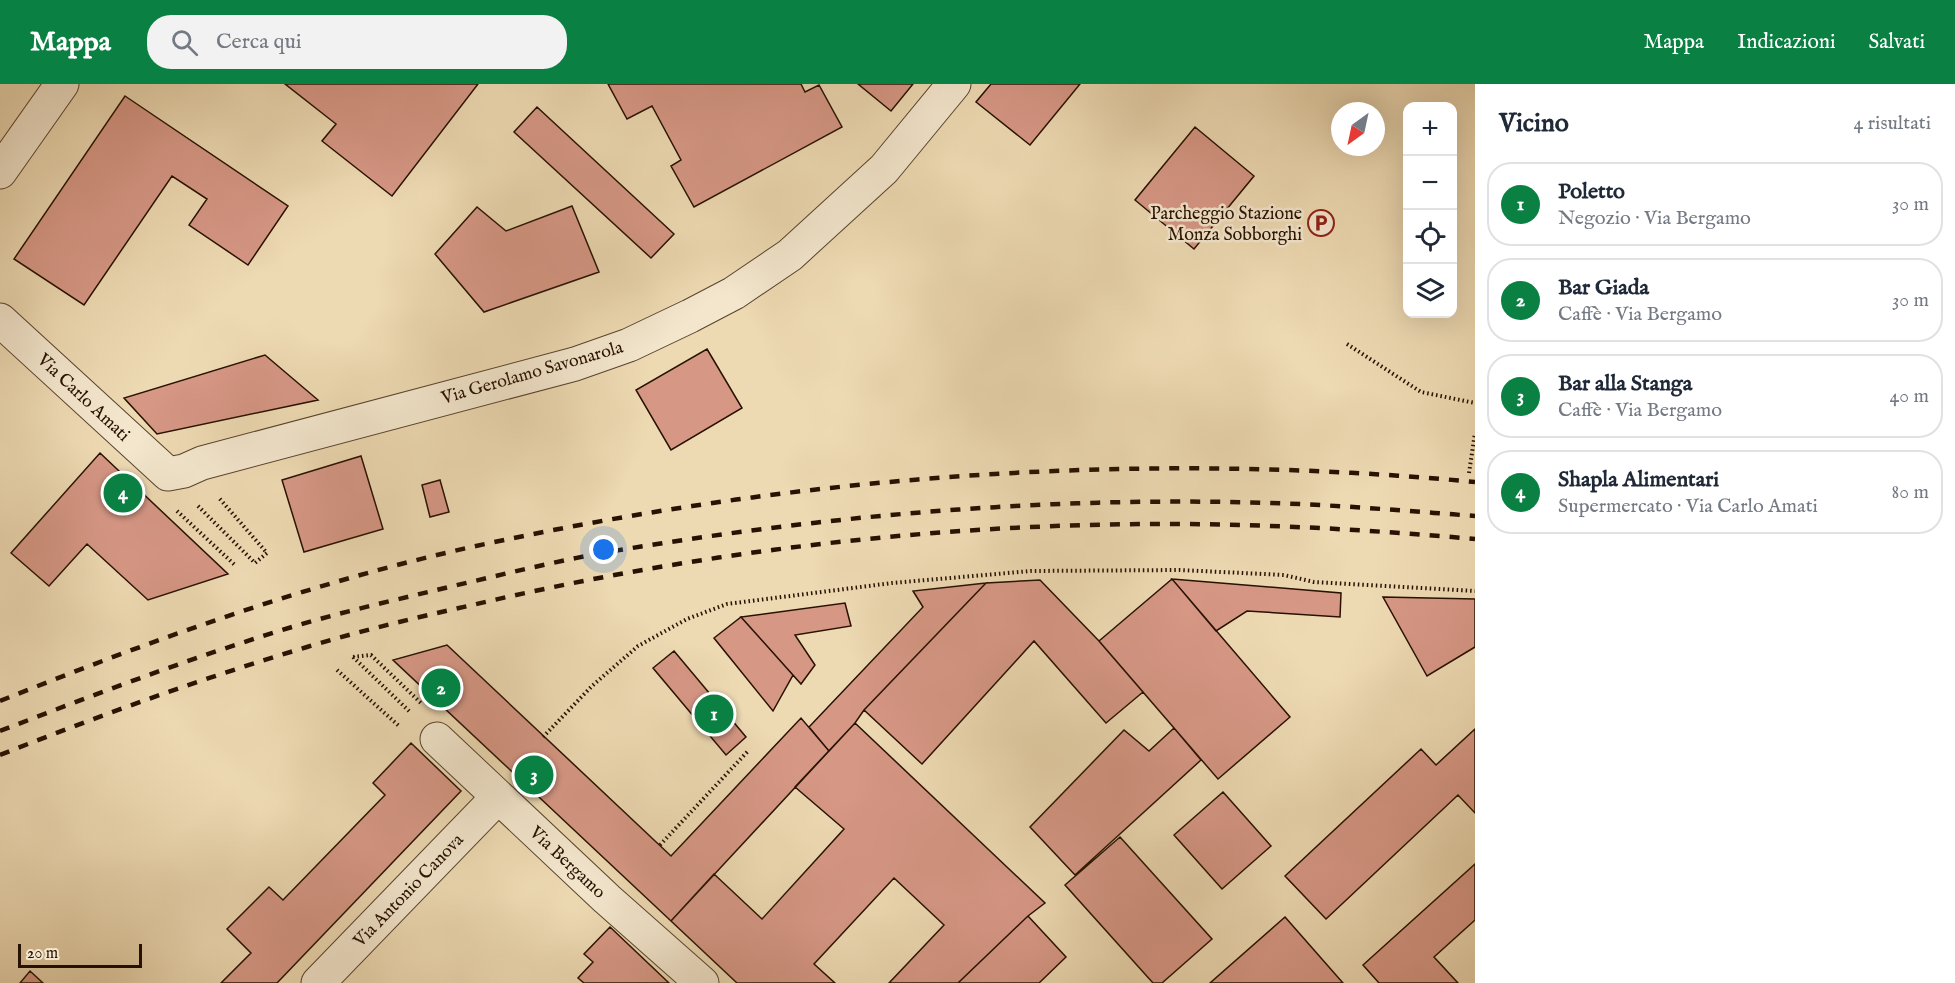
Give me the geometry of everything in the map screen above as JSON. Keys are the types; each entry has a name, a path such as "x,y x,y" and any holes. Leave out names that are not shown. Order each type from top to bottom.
{"street":[{"path":"0,172 62,84"},
{"name":"Via Gerolamo Savonarola","path":"168,474 575,364 629,345 690,316 734,293 790,255 884,169 954,84"},
{"name":"Via Carlo Amati","path":"0,320 168,474"},
{"name":"Via Bergamo","path":"437,739 608,899 702,983"},
{"name":"Via Antonio Canova","path":"318,983 498,797"}],"path":[{"path":"1347,344 1422,392 1475,403"},
{"path":"1469,473 1475,434"},
{"path":"195,504 255,563 267,553 221,502 202,463"},
{"path":"168,474 153,488 236,566"},
{"path":"543,736 592,686 638,646 687,619 727,604 892,583 1031,571 1180,570 1284,575 1314,582 1475,591"},
{"path":"371,655 430,712 438,720 437,739 403,706 353,657 371,655"},
{"path":"337,670 414,739 437,739"},
{"path":"660,845 749,750"}],"building":[{"path":"285,84 478,84 392,196 322,141 336,124"},
{"path":"608,84 801,84 805,92 819,85 842,127 694,207 671,166 681,160 652,106 627,119"},
{"path":"858,84 913,84 891,111"},
{"path":"991,84 1080,84 1030,145 976,102"},
{"path":"125,96 288,206 248,265 189,225 207,199 172,176 84,305 14,259"},
{"path":"537,107 674,234 651,258 514,132"},
{"path":"1195,127 1254,176 1194,249 1135,200"},
{"path":"572,206 599,272 484,312 435,254 477,207 506,231"},
{"path":"707,349 742,408 671,450 636,390"},
{"path":"265,355 318,400 157,434 124,398"},
{"path":"100,453 228,574 148,600 87,544 49,586 11,553"},
{"path":"361,456 383,529 304,552 282,480"},
{"path":"440,480 449,512 430,517 422,485"},
{"path":"1172,579 1290,717 1218,779 1099,641"},
{"path":"1172,579 1341,593 1340,617 1247,611 1216,631"},
{"path":"1040,580 1099,641 1143,692 1106,723 1034,641 922,764 864,710 986,583"},
{"path":"986,583 864,710 829,751 809,727 923,607 913,591"},
{"path":"1383,597 1475,599 1475,647 1427,676"},
{"path":"845,603 851,626 795,635 815,665 801,684 741,617"},
{"path":"741,617 793,675 773,711 714,638"},
{"path":"447,645 671,856 801,718 829,751 671,921 393,660"},
{"path":"674,651 746,737 726,755 653,668"},
{"path":"855,723 1045,903 1028,916 958,983 889,983 944,925 894,878 814,964 835,983 737,983 671,921 714,874 762,919 844,829 795,787"},
{"path":"1174,728 1201,760 1075,875 1030,827 1124,730 1149,751"},
{"path":"1475,729 1475,813 1458,795 1326,919 1285,876 1421,749 1436,765"},
{"path":"411,743 461,791 277,983 221,983 251,953 227,929 269,887 283,900 385,795 373,783"},
{"path":"1223,792 1271,846 1222,889 1174,835"},
{"path":"1120,837 1212,939 1162,983 1153,983 1065,885"},
{"path":"1475,864 1475,920 1434,957 1458,983 1379,983 1363,965"},
{"path":"1028,916 1066,957 1039,983 958,983"},
{"path":"1285,917 1343,983 1210,983"},
{"path":"610,927 669,983 584,983 578,978 593,962 584,954"},
{"path":"30,971 43,983 20,983"}],"railway":[{"path":"0,701 115,656 230,615 407,562 591,523 716,502 842,487 969,476 1095,470 1222,469 1349,473 1475,482"},
{"path":"0,731 181,663 312,621 550,564 690,539 855,518 1105,502 1296,504 1475,516"},
{"path":"0,755 191,684 347,636 554,587 727,556 902,536 1077,525 1282,526 1475,539"}],"place":[{"name":"Parcheggio Stazione Monza Sobborghi","path":"1321,223"},
{"name":"Shapla Alimentari","path":"123,493"},
{"name":"Bar Giada","path":"441,688"},
{"name":"Poletto","path":"714,714"},
{"name":"Bar alla Stanga","path":"534,775"}]}
